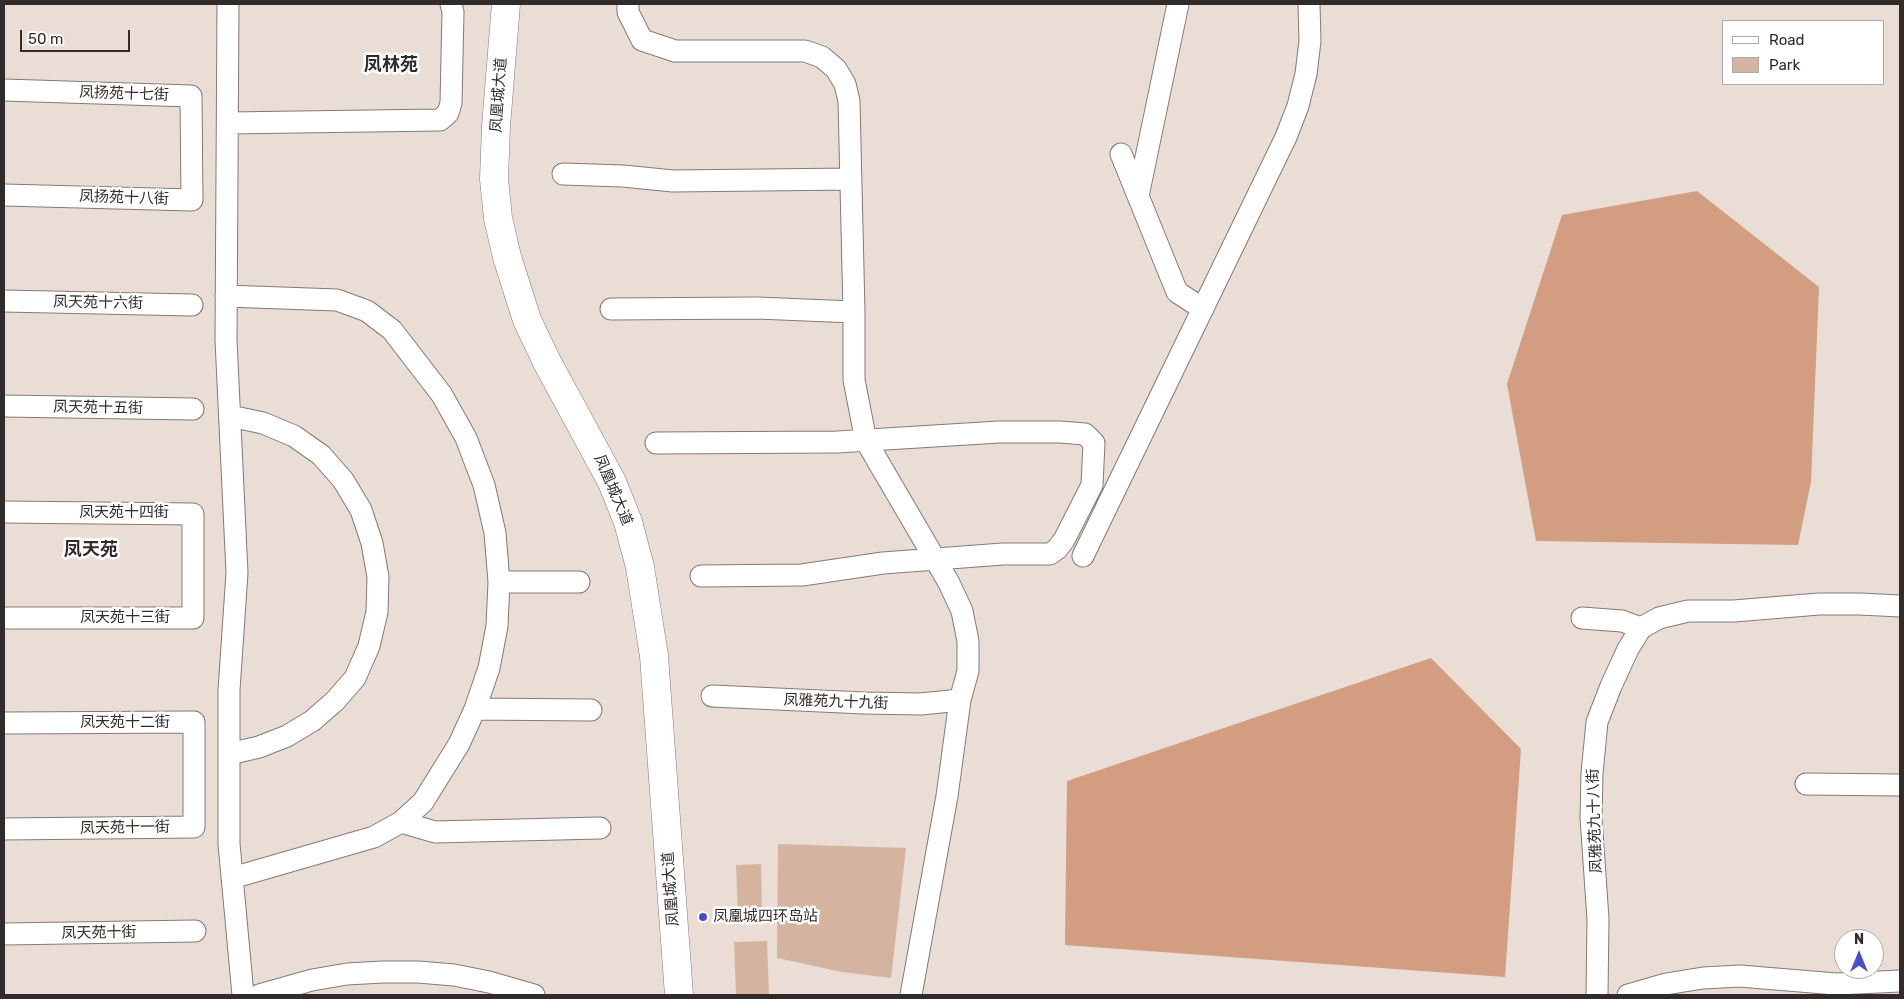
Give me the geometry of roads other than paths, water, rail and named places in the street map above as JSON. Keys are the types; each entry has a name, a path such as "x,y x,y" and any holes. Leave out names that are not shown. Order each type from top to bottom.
{"main road":[{"name":"凤凰城大道","path":"506,4 496,126 494,179 498,218 507,257 527,320 547,362 612,482 628,522 640,567 654,656 680,995"},
{"name":"凤凰城大道","path":"524,4 514,137 514,205 518,232 526,267 545,317 563,358 636,495 654,556 662,593 672,668 696,995"}],"street":[{"path":"228,4 226,340 238,573 229,690 229,844 244,995"},
{"path":"228,123 440,120 448,113 451,103 453,12 451,4"},
{"path":"628,4 628,12 642,40 675,51 805,51 822,57 836,69 845,84 849,101 854,380 866,441 949,583 962,611 968,640 968,671 960,700 947,796 911,995"},
{"path":"1138,196 1178,4"},
{"path":"1083,556 1286,137 1298,106 1306,74 1310,41 1309,4"},
{"name":"凤扬苑十七街","path":"4,90 191,96 191,148"},
{"name":"凤扬苑十八街","path":"4,195 192,200 191,148"},
{"path":"1121,154 1177,292 1203,309"},
{"path":"563,174 623,176 673,181 851,179"},
{"path":"226,296 337,300 367,311 392,330 442,395 466,438 484,485 493,523 499,582 496,626 490,660 475,709 459,744 423,802 401,822 374,837 232,878"},
{"name":"凤天苑十六街","path":"4,301 192,305"},
{"path":"611,309 757,308 854,312"},
{"name":"凤天苑十五街","path":"4,406 192,409"},
{"path":"229,754 259,747 287,736 312,720 335,701 355,678 369,646 373,629 378,577 372,543 361,510 344,480 321,455 294,436 263,423 230,416"},
{"path":"656,443 744,444 866,441 999,432 1084,434 1094,442 1092,485 1068,534 1057,550 1050,554 1003,554 883,563 802,575 701,576"},
{"name":"凤天苑十四街","path":"4,512 193,514 193,566"},
{"name":"凤天苑十三街","path":"4,618 193,618 193,566"},
{"path":"499,582 579,582"},
{"name":"凤雅苑九十八街","path":"1597,995 1598,919 1591,818 1592,773 1597,722 1628,649 1642,628 1659,618 1688,611 1734,611 1819,604 1900,606"},
{"path":"1582,618 1622,621 1642,628"},
{"name":"凤雅苑九十九街","path":"712,696 864,704 921,704 960,700"},
{"path":"475,709 591,710"},
{"name":"凤天苑十二街","path":"4,723 194,722 194,775"},
{"name":"凤天苑十一街","path":"4,829 194,827 194,775"},
{"path":"1806,784 1900,785"},
{"path":"401,822 435,832 600,828"},
{"name":"凤天苑十街","path":"4,934 195,931"},
{"path":"260,995 312,980 347,974 383,972 454,975 489,982 534,995"},
{"path":"1628,995 1666,984 1703,978 1740,976 1836,984 1900,981"}],"place":[{"name":"凤凰城四环岛站","path":"703,917"}],"district":[{"name":"凤林苑","path":"391,65"},
{"name":"凤天苑","path":"91,550"}]}
